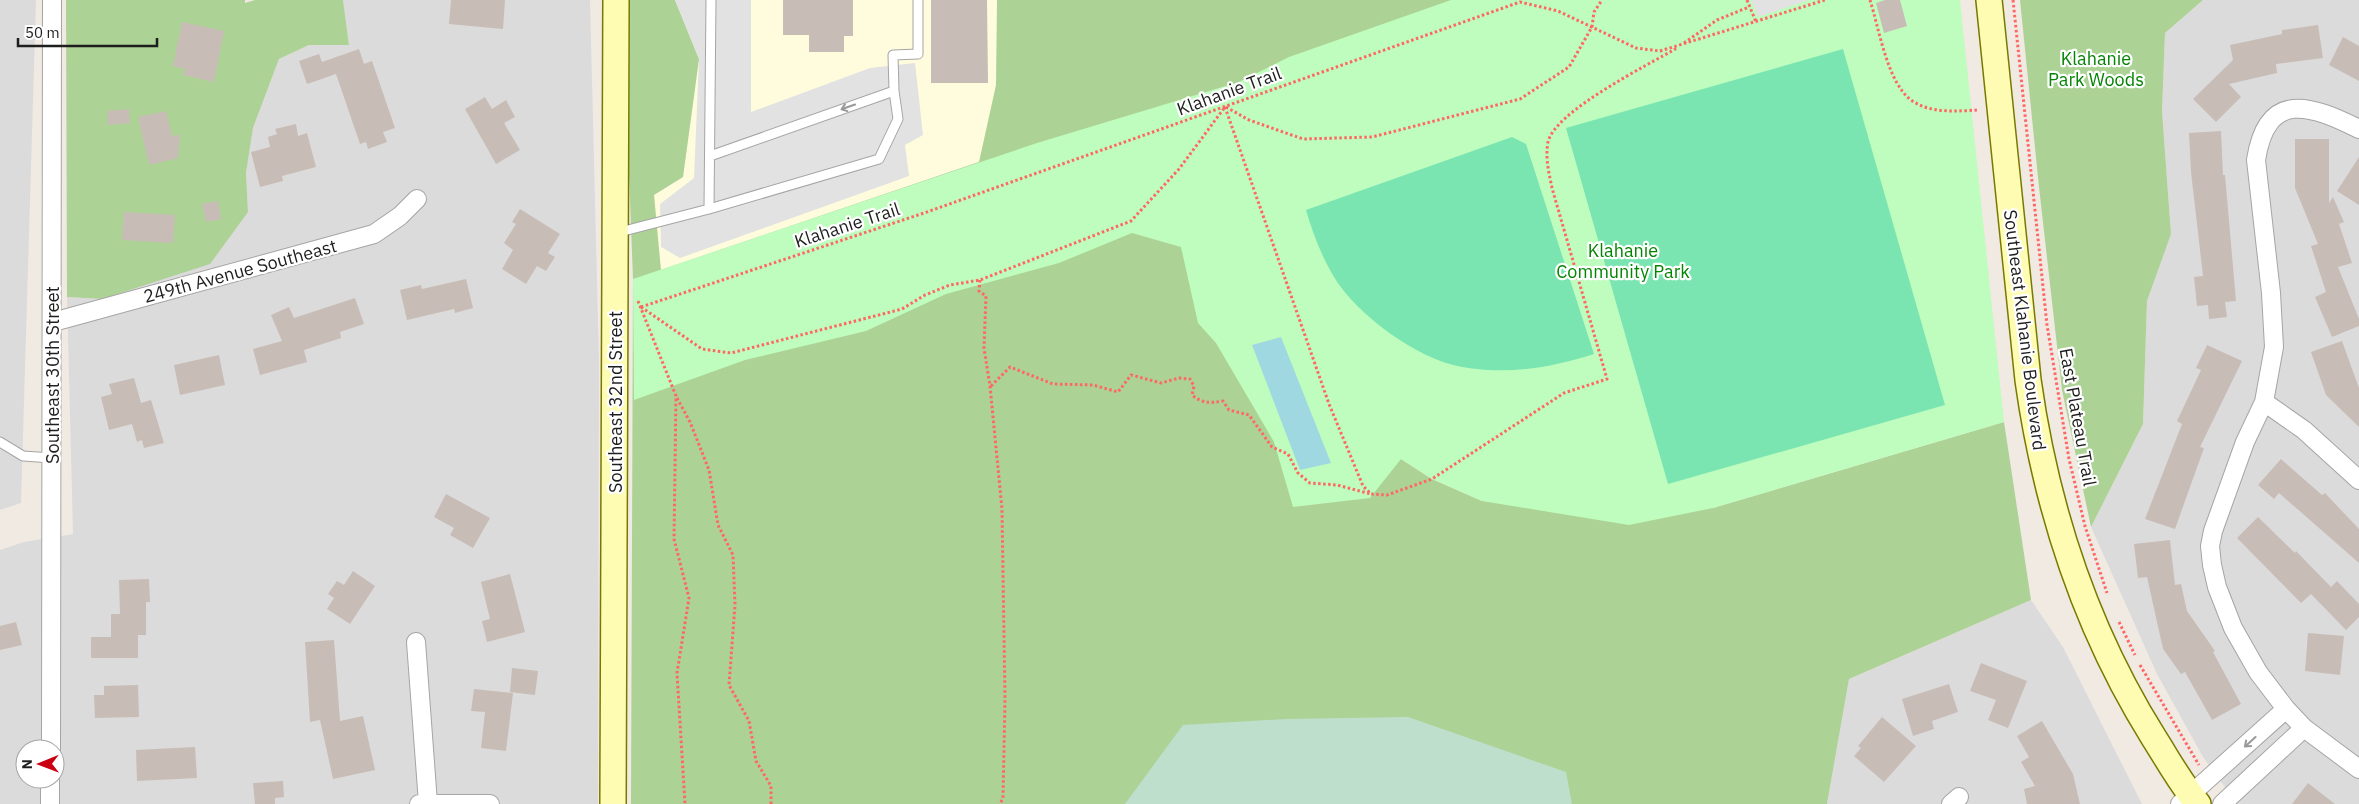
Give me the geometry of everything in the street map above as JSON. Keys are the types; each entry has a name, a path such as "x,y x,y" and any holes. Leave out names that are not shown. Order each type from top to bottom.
{"street":[{"name":"Southeast 30th Street","path":"51,739 52,0"},
{"name":"Southeast 32nd Street","path":"613,804 616,0"},
{"name":"Southeast Klahanie Boulevard","path":"1989,0 2012,237 2036,438 2066,555 2091,620 2116,673 2194,796"},
{"path":"2359,129 2329,114 2308,108 2289,109 2275,117 2266,128 2259,143 2256,160 2271,293 2274,347 2264,402 2245,442 2224,497 2210,546 2217,587 2233,628 2258,672 2286,709 2304,728 2359,770"},
{"name":"249th Avenue Southeast","path":"53,322 374,234 400,216 417,199"},
{"path":"2264,402 2304,430 2359,480"},
{"path":"416,642 424,803 490,804"},
{"path":"2194,796 2286,709"},
{"path":"2222,804 2304,728"},
{"path":"50,789 50,804"}],"lane":[{"path":"709,209 711,0"},
{"path":"616,233 709,209 879,159 898,119 894,91 893,55 918,54 918,0"},
{"path":"710,156 894,91"},
{"path":"0,442 23,456 52,458"}],"path":[{"path":"1225,107 1249,120 1303,139 1372,136 1520,99 1569,67 1592,27 1594,12 1602,0"},
{"path":"1747,0 1756,22"},
{"name":"Klahanie Trail","path":"641,307 924,214 1520,2 1558,11 1636,48 1660,51 1825,0"},
{"path":"1870,0 1892,71 1900,88 1912,100 1933,108 1952,111 1999,109"},
{"name":"East Plateau Trail","path":"2013,0 2048,325 2069,459 2085,526 2110,602"},
{"path":"990,386 1010,367 1052,384 1093,385 1118,392 1131,375 1161,383 1179,378 1190,379 1194,386 1192,395 1199,401 1207,404 1224,401 1229,410 1249,415 1272,448 1288,454 1298,473 1310,484 1336,485 1371,494 1387,495 1432,479 1564,393 1608,379 1552,188 1547,165 1548,140 1560,123 1580,106 1681,45 1716,20 1750,7"},
{"path":"641,307 702,349 731,353 902,309 925,295 950,285 980,280 1131,221 1179,169 1225,107"},
{"path":"1225,107 1329,404 1363,486 1371,494"},
{"path":"980,280 979,291 986,296 984,348 990,386 1002,509 1005,699 1003,798 1000,804"},
{"path":"641,307 676,396 690,422 709,470 718,525 733,555 735,605 729,685 749,721 756,761 771,786 771,804"},
{"path":"676,396 674,539 689,598 678,673 685,804"},
{"path":"2118,619 2194,796"}],"shaded area":[{"path":"0,0 36,0 21,503 0,510"},
{"path":"343,0 590,0 599,361 598,804 0,804 0,550 24,542 73,534 67,297 102,299 248,212 246,173 253,128 279,59 309,45 349,45"},
{"path":"675,0 1456,0 660,270 654,195 683,177 699,59"},
{"path":"675,0 751,0 751,112 870,68 915,63 923,135 905,145 909,176 680,258 661,247 660,204 694,178 699,59"},
{"path":"1751,0 1809,0 1758,17"},
{"path":"2203,0 2359,0 2359,804 2237,804 2203,757 2157,674 2091,527 2143,424 2147,301 2171,233 2162,111 2165,33"},
{"path":"2031,600 2063,647 2142,804 1827,804 1849,679"}],"green space":[{"path":"66,0 245,0 245,3 255,0 343,0 349,45 309,45 279,59 253,128 246,173 248,212 210,264 102,299 67,297"},
{"path":"625,0 675,0 699,59 683,177 654,195 661,270 979,162 996,85 997,0 1456,0 1401,459 1432,479 1482,501 1713,508 2004,422 2031,600 1849,679 1827,804 631,804 633,279 626,93"},
{"name":"Klahanie Community Park","path":"1451,0 1960,0 2004,422 1713,508 1629,525 1482,501 1432,479 1401,459 1370,498 1293,507 1274,442 1216,343 1198,323 1181,247 1132,233 1059,263 946,294 866,331 745,360 634,400 633,279 1037,143 1239,82 1289,57"},
{"name":"Klahanie Park Woods","path":"2020,0 2203,0 2165,33 2162,111 2171,234 2147,301 2143,424 2091,527 2062,390"},
{"path":"1843,49 1945,405 1668,484 1566,128"},
{"path":"1512,137 1526,144 1594,354 1529,369 1496,370 1462,367 1426,355 1408,345 1357,306 1329,269 1306,210"},
{"path":"1408,717 1566,772 1572,804 1125,804 1183,725 1287,719"}],"water":[{"path":"1281,337 1331,463 1300,470 1252,345"}],"building":[{"path":"451,0 505,0 503,29 449,24"},
{"path":"783,0 853,0 853,36 844,36 844,52 809,52 809,35 783,35"},
{"path":"931,0 987,0 988,83 931,83"},
{"path":"1885,0 1900,0 1907,26 1884,33 1876,3"},
{"path":"182,22 224,31 214,82 183,75 185,69 173,66"},
{"path":"2318,25 2323,58 2276,64 2277,73 2229,84 2241,97 2216,122 2193,99 2233,60 2230,45 2282,34 2282,30"},
{"path":"2343,37 2359,46 2359,81 2329,65"},
{"path":"359,49 364,64 372,61 395,128 383,132 387,142 368,149 366,142 360,144 336,74 307,84 299,61 319,54 322,62"},
{"path":"485,97 492,109 506,100 515,117 504,123 520,150 496,164 465,109"},
{"path":"129,109 130,123 108,125 107,111"},
{"path":"166,111 172,136 180,135 178,158 149,165 138,117"},
{"path":"296,124 298,136 307,133 316,167 282,176 283,181 260,187 251,152 270,147 268,137 277,134 275,129"},
{"path":"2221,131 2223,175 2225,175 2236,301 2225,302 2227,317 2209,319 2208,305 2197,306 2194,277 2203,276 2191,172 2189,133"},
{"path":"2295,139 2329,139 2329,203 2333,197 2344,222 2339,224 2352,263 2338,267 2359,319 2359,326 2332,337 2315,297 2326,292 2311,246 2318,244 2295,188"},
{"path":"2359,157 2359,205 2337,191"},
{"path":"218,201 221,219 206,222 202,204"},
{"path":"520,209 560,234 548,253 555,257 546,271 537,266 526,284 502,269 513,250 504,243 516,224 512,222"},
{"path":"124,212 175,215 173,243 122,240"},
{"path":"466,279 473,308 455,313 454,309 407,320 400,290 421,285 422,289"},
{"path":"355,298 364,324 340,332 341,338 304,350 307,362 260,375 253,349 282,341 271,315 289,307 294,318"},
{"path":"2342,341 2359,388 2359,427 2326,395 2311,352"},
{"path":"2207,345 2242,361 2200,447 2204,448 2175,529 2145,519 2182,424 2177,421 2201,370 2196,368"},
{"path":"219,355 225,385 180,395 174,365"},
{"path":"134,378 141,403 151,400 164,443 144,448 142,440 137,442 132,424 109,430 101,397 112,394 109,384"},
{"path":"2281,459 2322,495 2325,493 2359,529 2359,563 2279,493 2274,499 2258,485"},
{"path":"446,494 490,518 473,548 450,535 454,528 434,517"},
{"path":"2258,517 2295,553 2296,551 2331,587 2337,581 2359,604 2359,617 2346,630 2311,594 2301,603 2237,538"},
{"path":"2170,540 2175,585 2181,584 2187,611 2215,651 2213,652 2241,704 2212,720 2185,672 2181,674 2163,649 2147,577 2138,578 2134,544"},
{"path":"353,571 375,586 350,624 327,609 334,598 328,594 337,581 344,585"},
{"path":"510,574 525,632 487,642 482,621 490,619 481,582"},
{"path":"149,579 150,602 146,602 146,635 138,635 138,658 91,658 91,637 111,637 111,614 120,614 119,580"},
{"path":"16,622 22,645 0,650 0,626"},
{"path":"2308,633 2344,636 2340,675 2305,671"},
{"path":"334,640 340,721 363,716 375,770 333,779 320,720 310,722 305,642"},
{"path":"1981,663 2027,681 2008,728 1988,720 1996,700 1970,691"},
{"path":"512,668 538,671 535,695 510,692"},
{"path":"1949,684 1958,712 1932,721 1934,729 1913,736 1902,699"},
{"path":"138,685 139,717 95,718 94,695 104,695 104,686"},
{"path":"474,689 513,693 506,751 481,748 485,712 471,711"},
{"path":"1882,717 1916,746 1884,782 1854,756 1861,748 1858,746"},
{"path":"2042,721 2073,774 2080,804 2027,804 2024,789 2035,786 2021,762 2029,757 2017,736"},
{"path":"195,747 197,778 137,781 136,750"},
{"path":"283,781 284,797 275,798 275,804 255,804 253,783"},
{"path":"2308,783 2335,804 2292,804"}]}
